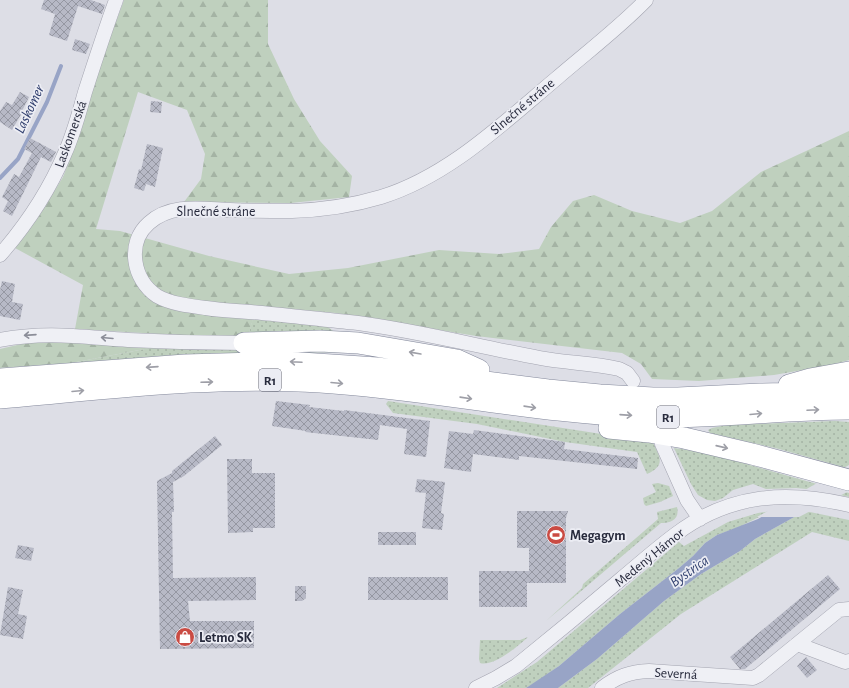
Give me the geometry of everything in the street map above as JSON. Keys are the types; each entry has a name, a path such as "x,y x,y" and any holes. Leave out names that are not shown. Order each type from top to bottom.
{"highway":[{"path":"244,343 320,341 358,343 457,360 479,370"},
{"name":"R1","path":"0,398 38,385 185,365 248,362 286,362 377,368 600,395 672,398 849,392"},
{"path":"377,368 479,370 576,383 651,388 728,386 810,379 849,372"},
{"name":"R1","path":"0,379 38,385 282,380 321,382 397,389 559,411 652,417 728,416 849,409"},
{"path":"760,394 810,379"},
{"path":"559,411 610,428 684,438 839,477"}],"street":[{"name":"Laskomerská","path":"0,255 32,214 51,182 65,154 74,131 116,0"},
{"name":"Slnečné stráne","path":"633,381 627,373 619,369 542,358 362,324 208,309 170,302 158,296 147,287 135,263 134,251 137,240 143,229 160,215 172,211 199,208 293,211 341,207 384,196 434,174 457,159 512,115 646,0"},
{"path":"0,340 19,336 61,334 192,343 244,343"},
{"path":"662,444 688,500 700,519"},
{"name":"Medený Hámor","path":"476,688 516,666 676,533 700,519 732,505 753,500 792,496 816,498 849,506"},
{"name":"Severná","path":"602,688 623,676 634,672 650,671 755,683 759,675 839,610 849,609"},
{"path":"797,644 845,662 849,660"}],"green space":[{"path":"124,0 268,0 268,44 294,99 320,141 352,176 349,197 291,203 184,202 201,179 205,154 187,110 138,92 96,229 120,231 209,256 289,274 348,268 439,250 499,254 539,249 551,227 573,201 594,195 632,211 680,223 712,211 761,172 849,131 849,360 831,365 774,375 699,381 652,379 641,364 622,353 476,336 336,313 257,306 248,336 194,336 75,329 83,285 15,248 37,219 63,177 81,130 100,65"},
{"path":"253,318 328,327 333,331 258,332 248,336"},
{"path":"64,341 150,348 71,363 0,368 0,349 30,342"},
{"path":"150,348 210,350 311,349 354,352 189,354 71,363"},
{"path":"388,401 653,442 660,461 653,471 647,474 637,452 565,442 477,424 393,413 386,404"},
{"path":"835,421 849,422 849,467 847,468 779,449 710,433 708,430 727,425"},
{"path":"674,448 707,453 849,493 849,497 818,490 796,488 766,489 753,484 733,490 723,498 715,501 707,500 698,495 691,484"},
{"path":"658,483 669,486 673,496 646,506 643,498 656,492 652,484"},
{"path":"677,507 678,511 674,520 661,523 546,621 582,588 583,584 658,519 657,512"},
{"path":"771,511 739,527 717,535 705,543 679,568 620,614 559,666 535,683 526,688 497,688 537,662 679,542 684,546 728,522 758,513"},
{"path":"805,511 849,520 849,541 812,532 681,614 588,688 558,688 597,659 664,601 701,574 740,551 755,539"},
{"path":"528,637 499,659 492,662 480,663 480,640 520,640"}],"water":[{"name":"Bystrica","path":"849,467 805,511 755,539 740,551 701,574 664,601 597,659 558,688 526,688 559,666 620,614 679,568 705,543 717,535 758,519"}],"pier":[{"path":"849,465 849,491 799,517 757,517"}],"building":[{"path":"44,0 91,0 105,5 102,14 78,6 67,41 49,35 55,14 41,9"},
{"path":"75,39 90,44 86,54 72,50"},
{"path":"20,92 29,97 12,130 0,122 0,111 6,102 12,105"},
{"path":"151,101 162,102 161,113 150,112"},
{"path":"30,138 56,152 51,162 41,157 12,216 3,211 8,201 2,197 14,174 19,177 32,153 24,149"},
{"path":"147,144 163,148 155,187 146,184 144,191 134,188 139,169 141,170"},
{"path":"2,281 15,284 12,302 23,304 20,320 0,316 0,290"},
{"path":"276,401 310,405 309,407 430,421 426,457 404,454 407,429 380,425 378,440 305,432 306,431 272,426"},
{"path":"474,430 565,442 564,449 638,458 637,469 519,456 519,460 473,454 471,472 444,468 449,431 473,434"},
{"path":"215,436 222,445 184,476 173,482 173,578 256,577 256,600 188,601 190,621 254,621 254,648 160,649 157,481 172,473 172,471"},
{"path":"227,459 252,459 252,473 275,473 275,528 253,528 253,532 228,533"},
{"path":"417,479 445,482 441,513 444,514 442,530 422,528 426,493 415,492"},
{"path":"517,511 568,511 566,518 566,583 527,583 527,607 479,607 479,571 529,571 529,548 517,548"},
{"path":"378,532 416,532 416,545 378,545"},
{"path":"18,545 34,548 31,561 15,558"},
{"path":"828,575 840,589 745,669 740,669 730,657"},
{"path":"368,577 448,577 448,600 368,600"},
{"path":"295,586 306,586 306,598 302,601 295,601"},
{"path":"8,587 23,590 18,614 27,616 23,639 0,635"},
{"path":"806,657 817,670 807,678 797,666"}],"waterway":[{"name":"Laskomer","path":"0,178 18,159 47,102 61,66"}],"place":[{"name":"Megagym","path":"556,535"},
{"name":"Letmo SK","path":"185,637"}]}
